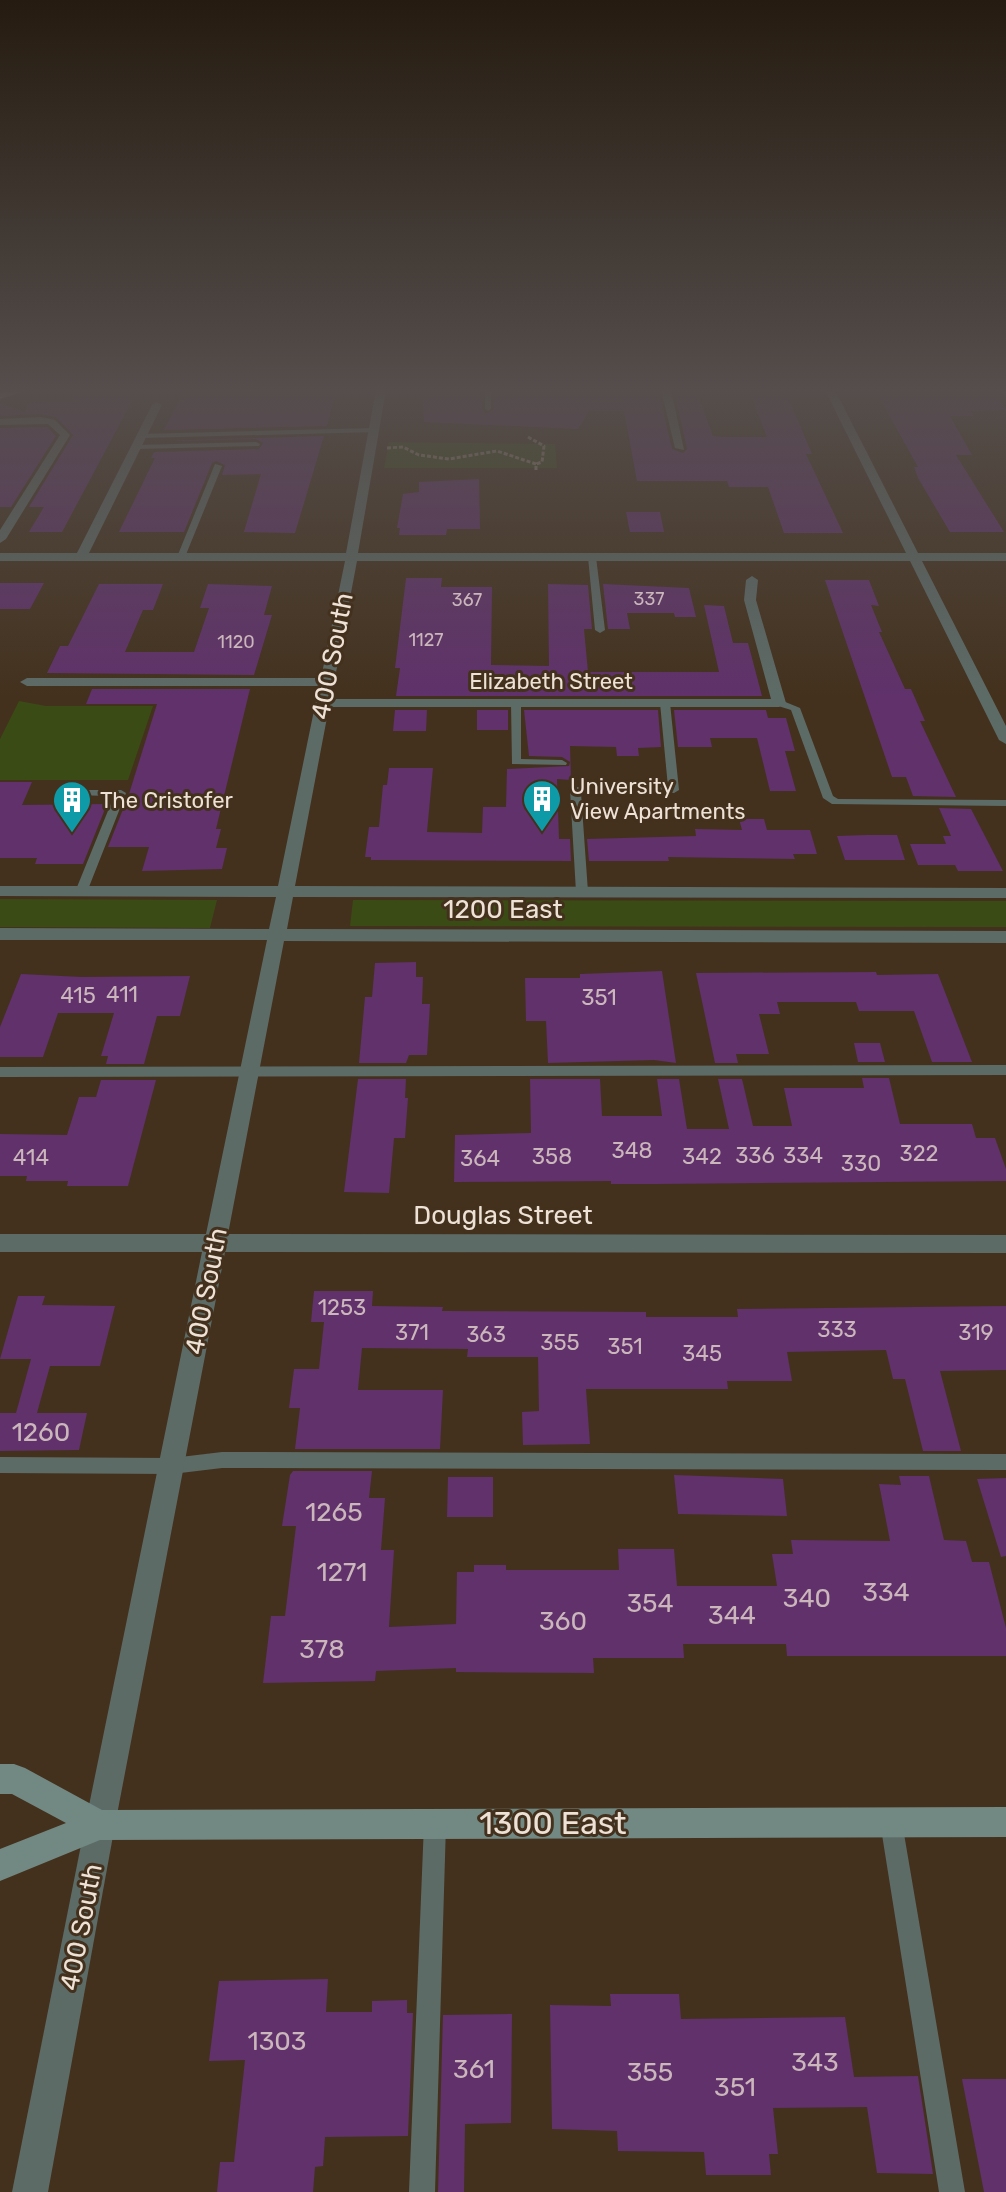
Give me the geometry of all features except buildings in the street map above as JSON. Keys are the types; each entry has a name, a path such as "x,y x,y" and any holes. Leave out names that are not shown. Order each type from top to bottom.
{"main road":[{"name":"1300 East","path":"0,1779 14,1779 100,1825"},
{"name":"1300 East","path":"0,1865 100,1825 1006,1822"}],"street":[{"path":"0,539 29,492"},
{"path":"81,557 113,492"},
{"name":"400 South","path":"30,2192 363,492"},
{"path":"881,492 999,711 1006,740"},
{"path":"0,557 1006,557"},
{"path":"752,580 750,600 779,703"},
{"path":"27,682 327,682"},
{"name":"Elizabeth Street","path":"322,703 779,703"},
{"name":"1200 East","path":"0,891 1006,893"},
{"name":"1200 East","path":"0,934 1006,937"},
{"name":"Douglas Street","path":"0,1243 1006,1244"}],"lane":[{"path":"181,557 207,492"},
{"path":"592,557 600,630"},
{"path":"516,703 516,762 562,763"},
{"path":"640,790 674,790 665,703"},
{"path":"779,703 795,708 828,798 836,802 1006,803"},
{"path":"582,892 575,790 602,790"},
{"path":"71,793 121,793 81,892"},
{"path":"0,1072 1006,1070"},
{"path":"0,1465 172,1466 222,1460 1006,1462"},
{"path":"891,1822 952,2192"},
{"path":"422,2192 435,1824"}],"green space":[{"path":"19,701 46,706 153,706 128,780 0,780 0,739"},
{"path":"0,899 217,900 210,928 0,927"},
{"path":"353,900 1006,901 1006,927 350,926"}],"place":[{"name":"University View Apartments","path":"542,833"},
{"name":"The Cristofer","path":"72,834"}]}
